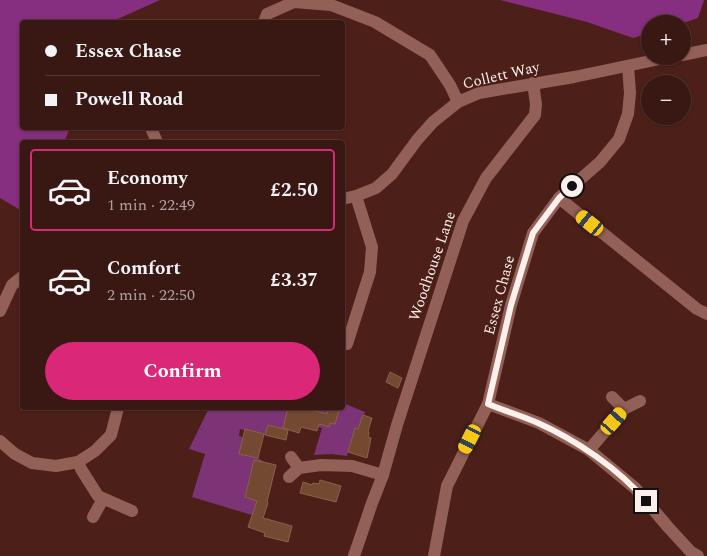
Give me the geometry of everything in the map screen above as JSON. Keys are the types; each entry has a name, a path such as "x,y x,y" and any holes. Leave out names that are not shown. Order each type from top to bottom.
{"street":[{"path":"265,20 268,14 294,2 331,5 375,22 430,55 458,102"},
{"path":"691,53 707,50"},
{"name":"Collett Way","path":"345,198 356,196 376,188 392,174 432,122 458,102 478,94 641,63"},
{"name":"Essex Chase","path":"434,556 447,486 488,404 511,305 533,233 559,198 600,162 619,139 628,114 630,93 628,66"},
{"name":"Woodhouse Lane","path":"354,556 383,475 402,407 463,220 486,178 535,115 536,104 533,83"},
{"path":"345,344 370,272 372,247 356,196"},
{"path":"559,198 698,309 707,314"},
{"path":"0,311 12,285 20,279"},
{"path":"612,397 624,409"},
{"path":"589,450 624,409 640,401"},
{"path":"488,404 539,423 589,450 635,488 691,552 698,556"},
{"path":"0,441 15,454 32,463 56,466 78,462 95,451 111,435 117,410"},
{"path":"290,457 298,468"},
{"path":"78,462 98,496 132,511"},
{"path":"289,477 298,468 321,465 352,466 383,475"},
{"path":"94,517 104,499"}],"shaded area":[{"path":"0,0 160,0 115,20 20,20 20,130 69,130 65,140 20,140 20,210 0,198"},
{"path":"500,0 704,0 698,18 691,20 691,15 641,15 641,36 633,38 587,22"},
{"path":"345,404 365,412 358,429 355,428 347,456 332,454 314,455 322,428 318,427 319,412 310,410 345,410"},
{"path":"208,410 288,410 287,412 293,413 288,431 268,425 265,435 240,429 239,436 243,437 240,454 258,458 264,462 261,477 251,471 245,497 251,499 260,495 252,515 192,497 205,454 189,449"}],"building":[{"path":"390,372 402,378 398,388 386,382"},
{"path":"288,410 310,410 327,414 328,410 339,410 335,424 330,423 329,427 319,424 317,431 301,427 299,433 283,428"},
{"path":"363,415 372,418 368,431 368,437 371,438 367,458 348,452 355,428 358,429"},
{"path":"268,425 288,430 286,440 265,435"},
{"path":"245,429 264,434 258,458 239,454"},
{"path":"254,460 276,465 263,518 292,526 288,542 264,536 265,533 248,527 257,501 245,497"},
{"path":"320,480 341,486 336,502 300,493 303,482 312,485 313,483 319,484"}],"route":[{"path":"572,186 559,198 533,233 511,305 488,404 539,423 589,450 635,488 646,501"}]}
